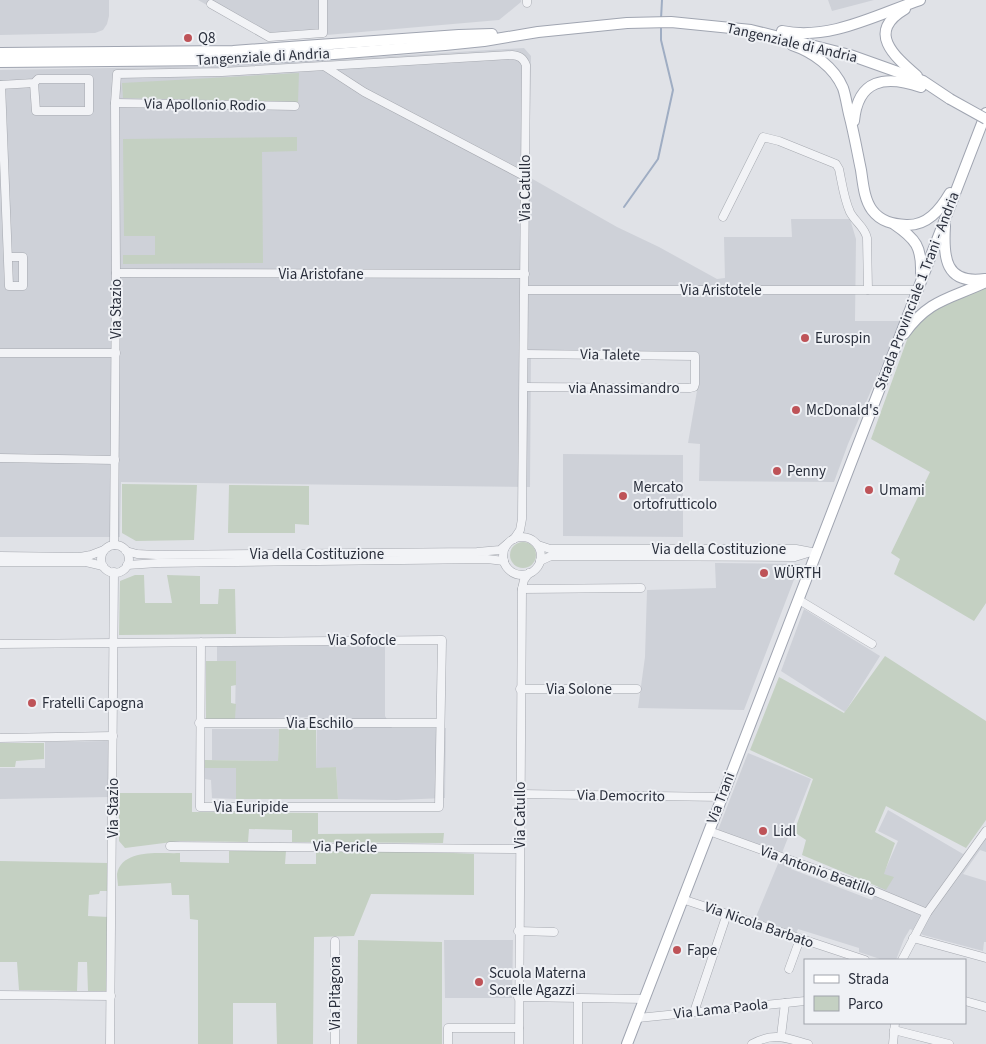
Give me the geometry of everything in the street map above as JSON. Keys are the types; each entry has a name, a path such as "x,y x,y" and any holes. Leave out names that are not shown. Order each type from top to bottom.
{"main road":[{"path":"751,30 768,28 790,33 818,33 854,24 919,0"},
{"path":"919,0 890,21 887,27 886,40 890,50 898,59 923,81"},
{"name":"Tangenziale di Andria","path":"0,62 220,60 334,54 455,44 619,24 670,22 751,30 850,54 923,81 986,119"},
{"name":"Tangenziale di Andria","path":"0,53 233,51 459,35 525,34"},
{"path":"766,34 812,54 836,75 843,88 853,127 868,203 873,211 883,220 908,234 918,248 921,261 919,285"},
{"path":"853,127 858,101 867,88 876,83 886,81 899,82 946,96"},
{"name":"Strada Provinciale 1 Trani - Andria","path":"813,553 897,345 986,113"},
{"path":"893,224 912,225 924,222 934,215 943,204 965,166"},
{"path":"946,216 944,252 945,259 950,268 963,279 972,281 986,280"},
{"path":"897,345 911,325 928,308 986,280"},
{"name":"Via Trani","path":"627,1044 799,600 813,553"}],"street":[{"path":"211,4 269,37 323,33 323,0"},
{"name":"Via Catullo","path":"324,66 519,56 524,59 526,65 526,177 522,519 520,530 514,539"},
{"path":"324,66 364,92 526,177"},
{"name":"Via Stazio","path":"114,545 116,353 115,103 117,74 222,72 324,66"},
{"path":"8,257 0,85 34,82 38,79 89,79 89,111 36,111 34,82"},
{"name":"Via Apollonio Rodio","path":"115,103 295,106"},
{"path":"723,217 763,137 779,141 836,164 839,169 849,210 856,222 866,231 868,290"},
{"name":"Via Aristofane","path":"116,274 525,274"},
{"name":"Via Aristotele","path":"525,290 868,290 919,285"},
{"path":"0,353 116,353"},
{"name":"Via Talete","path":"524,354 695,356"},
{"name":"via Anassimandro","path":"524,387 694,387 695,356"},
{"path":"0,458 115,460"},
{"name":"Via Catullo","path":"522,519 531,539"},
{"path":"513,572 518,574 529,573 536,569 541,554 538,546 531,539 514,539"},
{"name":"Via della Costituzione","path":"114,545 137,554 156,555 477,552 495,551 504,548 514,539"},
{"path":"507,544 504,550 504,562 509,570 520,579 522,587 641,588"},
{"path":"0,556 80,557 91,555 114,545"},
{"name":"Via della Costituzione","path":"538,546 550,549 796,549 813,553"},
{"path":"103,566 101,558 104,550"},
{"path":"126,551 127,565"},
{"name":"Via della Costituzione","path":"540,561 550,556 795,557 813,553"},
{"name":"Via della Costituzione","path":"114,572 122,570 127,565 158,563 487,559 504,562"},
{"path":"0,562 86,562 103,566 110,572 114,572"},
{"name":"Via Stazio","path":"110,1044 114,572"},
{"name":"Via Catullo","path":"519,1044 518,931 522,587 529,573"},
{"path":"799,600 872,644"},
{"name":"Via Sofocle","path":"0,644 442,640 439,807"},
{"name":"Via Euripide","path":"201,642 199,723 200,808 439,807"},
{"name":"Via Solone","path":"520,689 638,689"},
{"name":"Via Eschilo","path":"199,723 440,723"},
{"path":"0,738 113,736"},
{"name":"Via Democrito","path":"520,794 722,797"},
{"name":"Via Antonio Beatillo","path":"709,830 857,884 927,913"},
{"path":"902,959 927,913 986,831"},
{"name":"Via Pericle","path":"170,846 519,849"},
{"name":"Via Nicola Barbato","path":"682,899 862,959"},
{"path":"694,1012 727,914"},
{"path":"518,931 554,932"},
{"path":"789,969 800,938"},
{"path":"913,938 986,958"},
{"name":"Via Pitagora","path":"335,941 335,1044"},
{"path":"0,995 111,996"},
{"path":"518,997 645,999"},
{"path":"578,998 578,1044"},
{"name":"Via Lama Paola","path":"638,1018 804,1001"},
{"path":"966,1001 986,1006"},
{"path":"781,1036 785,1003"},
{"path":"893,1044 894,1026 949,1044"},
{"path":"448,1044 448,1028 518,1028"},
{"path":"752,1044 769,1036 781,1036 808,1044"}],"shaded area":[{"path":"0,0 109,0 109,16 103,30 95,33 0,35"},
{"path":"198,0 521,0 521,2 499,20 269,40"},
{"path":"828,0 874,0 832,11"},
{"path":"524,48 531,56 529,177 617,227 659,247 717,279 725,278 724,237 792,237 791,219 850,219 856,239 855,321 901,321 848,444 834,482 699,481 700,444 688,443 698,385 698,354 531,351 530,487 121,482 120,537 0,537 0,70 223,66"},
{"name":"Mercato ortofrutticolo","path":"563,454 683,455 683,537 563,536"},
{"path":"715,563 800,564 744,710 638,708 645,657 647,590 716,588"},
{"path":"804,609 880,656 845,712 781,671"},
{"path":"385,645 385,716 392,728 446,728 445,798 396,800 338,799 336,767 316,769 317,717 235,719 236,661 217,661 217,646"},
{"path":"212,729 279,729 278,761 212,760"},
{"path":"110,741 110,797 0,799 0,768 45,768 45,742"},
{"path":"748,753 811,779 782,853 718,830"},
{"path":"236,767 236,799 212,798 211,780 205,779 204,768"},
{"path":"888,810 963,854 986,831 986,852 980,850 963,874 986,881 986,942 984,942 983,951 923,935 910,929 896,959 880,959 859,952 859,948 798,929 796,933 755,919 780,859 793,864 791,869 872,900 898,841 878,831"},
{"name":"Scuola Materna Sorelle Agazzi","path":"444,940 513,940 512,998 445,998"}],"green space":[{"path":"299,73 298,102 123,98 122,83"},
{"path":"297,137 297,151 262,152 263,263 123,264 123,255 155,255 155,236 124,236 123,139"},
{"path":"986,287 986,603 974,621 894,574 900,559 891,553 930,472 871,439 908,337 918,322 932,309"},
{"path":"122,484 197,485 194,540 136,541 122,533"},
{"path":"229,485 309,486 309,525 295,524 295,533 228,533"},
{"path":"523,542 532,546 536,555 532,564 523,568 514,564 510,555 514,546"},
{"path":"135,575 144,575 145,603 172,603 167,575 200,576 200,604 218,604 219,589 235,589 236,634 119,635 120,581"},
{"path":"885,656 986,721 986,820 966,848 886,806 875,832 895,843 884,874 894,877 886,890 802,855 806,840 794,832 813,779 750,750 779,677 844,713"},
{"path":"206,661 236,661 236,685 231,686 231,703 236,704 235,719 206,719"},
{"path":"316,728 316,768 336,767 338,799 236,799 236,768 204,768 204,760 278,761 279,729"},
{"path":"0,743 44,743 44,759 16,761 15,767 0,767"},
{"path":"119,793 192,793 192,812 318,813 318,834 444,833 443,843 292,842 292,830 249,829 248,842 180,841 125,848 119,841"},
{"path":"229,850 286,851 285,864 316,864 316,850 392,850 474,854 474,895 371,894 354,936 314,937 313,1044 277,1044 276,1003 233,1003 233,1044 198,1044 198,920 190,919 189,895 172,895 171,883 118,886 117,874 120,866 126,860 143,854 180,853 180,862 229,863"},
{"path":"0,861 109,863 110,891 100,891 99,894 89,895 88,916 109,917 108,991 88,991 87,962 78,962 77,991 19,990 17,962 0,962"},
{"path":"358,940 442,942 442,1044 357,1044"}],"waterway":[{"path":"661,19 662,0"},
{"path":"624,207 658,159 673,90 661,40 661,26"}],"place":[{"name":"Q8","path":"188,38"},
{"name":"Eurospin","path":"805,338"},
{"name":"McDonald's","path":"796,410"},
{"name":"Penny","path":"777,471"},
{"name":"Umami","path":"869,490"},
{"name":"Mercato ortofrutticolo","path":"623,496"},
{"name":"WÜRTH","path":"764,573"},
{"name":"Fratelli Capogna","path":"32,703"},
{"name":"Lidl","path":"763,831"},
{"name":"Fape","path":"677,950"},
{"name":"Scuola Materna Sorelle Agazzi","path":"479,982"}]}
